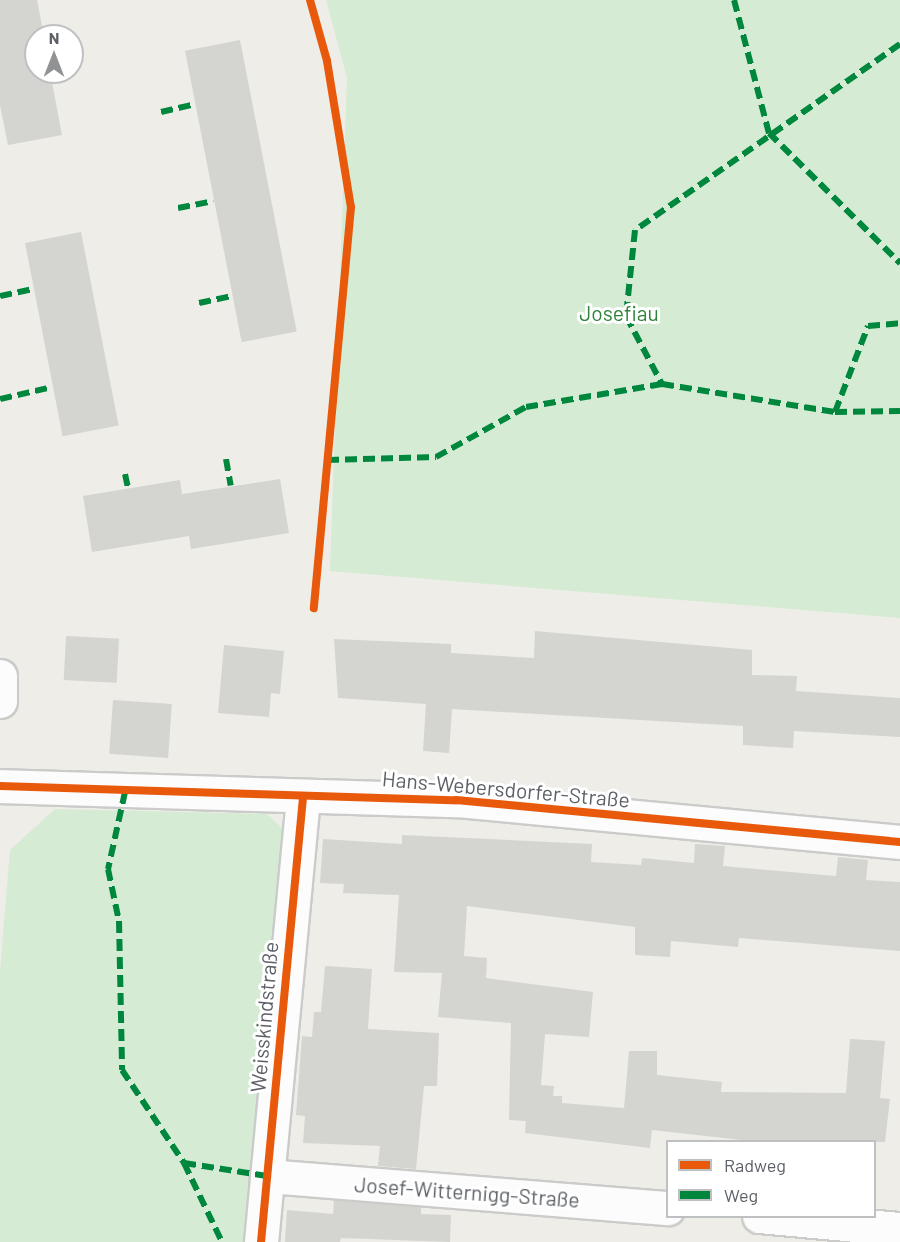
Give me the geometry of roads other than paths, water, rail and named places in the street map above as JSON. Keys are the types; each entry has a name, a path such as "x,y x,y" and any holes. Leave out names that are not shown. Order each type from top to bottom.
{"street":[{"path":"0,676 0,701"},
{"name":"Hans-Webersdorfer-Straße","path":"0,786 456,800 900,842"},
{"name":"Weisskindstraße","path":"261,1242 303,796"},
{"name":"Josef-Witternigg-Straße","path":"267,1176 666,1208"},
{"path":"781,1218 900,1229"}],"park label":[{"name":"Josefiau","path":"619,313"}]}
